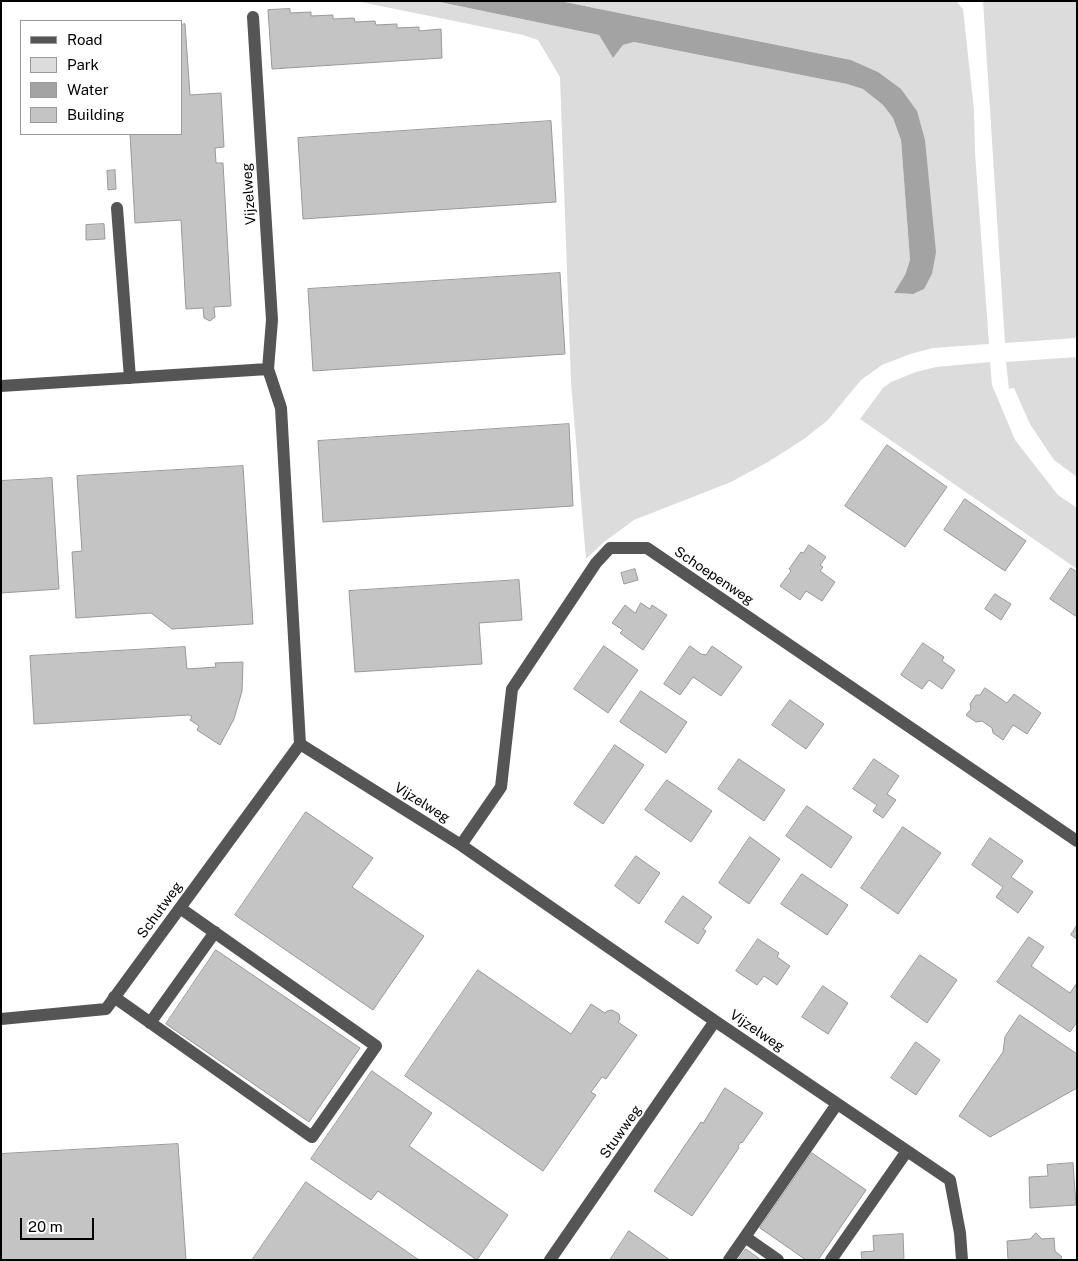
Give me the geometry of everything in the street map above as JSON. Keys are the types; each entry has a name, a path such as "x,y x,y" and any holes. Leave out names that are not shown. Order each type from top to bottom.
{"street":[{"name":"Vijzelweg","path":"253,17 272,320 268,369 281,408 300,744 461,845 715,1021 950,1180 960,1233 962,1260"},
{"path":"118,208 130,378"},
{"path":"1,386 268,369"},
{"name":"Schoepenweg","path":"461,845 501,787 512,688 596,563 610,548 647,548 1077,841"},
{"name":"Schutweg","path":"1,1019 106,1009 300,744"},
{"path":"114,998 312,1137 376,1046 180,908"},
{"path":"150,1023 215,932"},
{"name":"Stuwweg","path":"550,1260 715,1021"},
{"path":"729,1260 837,1104"},
{"path":"831,1260 907,1151"},
{"path":"745,1237 778,1260"}],"green space":[{"path":"356,1 435,1 599,35 613,58 623,45 634,42 847,84 863,89 883,105 893,118 901,140 910,260 905,275 895,293 909,294 918,292 925,286 932,274 925,140 878,72 851,60 560,1 956,1 963,9 974,110 975,153 989,344 933,348 910,354 882,365 861,380 828,420 804,439 768,462 731,482 634,520 604,542 586,559 571,382 560,77 538,40 523,35"},
{"path":"983,1 1077,1 1077,338 1005,343"},
{"path":"1077,357 1077,477 1054,460 1030,424 1014,388 1009,389 1006,362"},
{"path":"990,362 992,385 1015,440 1058,495 1077,508 1077,569 860,419 883,388 891,382 916,372 936,367"}],"water":[{"path":"435,1 560,1 851,60 878,72 901,89 917,111 925,140 936,252 932,274 924,289 913,294 894,293 905,275 910,260 901,140 893,118 883,105 863,89 847,84 634,42 623,45 613,58 599,35"}],"building":[{"path":"290,9 290,13 311,12 311,16 333,15 333,19 354,18 355,22 375,21 376,25 397,24 397,28 419,27 419,31 441,29 442,58 272,69 268,10"},
{"path":"185,24 190,95 221,93 224,147 215,148 216,163 223,163 231,306 214,307 215,317 210,321 204,318 203,308 186,309 181,220 135,223 130,135 182,135 182,25"},
{"path":"551,121 556,202 303,219 298,138"},
{"path":"115,170 116,189 108,190 107,171"},
{"path":"104,224 105,239 86,240 86,225"},
{"path":"560,273 565,354 313,371 308,289"},
{"path":"569,424 573,506 323,522 318,441"},
{"path":"887,445 947,487 905,547 845,506"},
{"path":"243,466 253,624 172,629 151,613 76,618 72,552 82,551 77,476"},
{"path":"52,478 59,589 1,593 1,481"},
{"path":"965,499 1026,541 1005,571 944,530"},
{"path":"809,545 826,557 820,565 823,567 820,571 835,582 822,601 806,591 800,600 780,586 801,552 803,553"},
{"path":"1071,568 1077,572 1077,617 1050,599"},
{"path":"635,569 638,580 624,584 621,573"},
{"path":"519,580 522,620 479,623 482,664 355,672 349,591"},
{"path":"995,594 1011,604 1001,620 985,609"},
{"path":"641,603 650,609 652,605 667,615 643,650 620,633 623,630 612,623 625,605 635,613"},
{"path":"923,643 944,657 942,661 955,670 942,689 929,680 922,689 901,675"},
{"path":"604,646 638,670 608,713 574,689"},
{"path":"690,646 701,654 706,655 712,646 742,667 721,696 693,677 680,695 664,684"},
{"path":"185,647 187,669 216,667 215,663 243,662 242,691 234,719 220,745 197,730 199,726 190,720 192,717 189,715 34,724 30,656"},
{"path":"985,688 1007,703 1014,694 1041,713 1027,734 1013,725 1003,740 993,733 992,728 982,721 976,722 966,715 971,709 970,704 976,695 980,695"},
{"path":"641,691 687,722 666,753 620,722"},
{"path":"790,700 824,724 806,749 772,725"},
{"path":"615,745 644,765 603,824 574,804"},
{"path":"739,759 785,790 764,821 718,789"},
{"path":"874,759 899,776 887,794 896,800 883,818 873,811 877,805 853,789"},
{"path":"667,780 712,811 691,842 645,810"},
{"path":"807,806 852,837 831,868 786,836"},
{"path":"306,812 373,858 352,887 424,936 373,1010 235,915"},
{"path":"903,827 941,853 898,914 861,888"},
{"path":"750,837 780,859 749,904 719,883"},
{"path":"990,838 1023,861 1011,877 1033,892 1018,913 996,897 1003,887 972,865"},
{"path":"636,856 660,873 639,904 615,886"},
{"path":"802,874 848,905 827,935 781,904"},
{"path":"683,896 712,917 703,929 706,931 698,944 665,922"},
{"path":"1077,925 1077,939 1071,935"},
{"path":"1029,937 1044,947 1031,966 1070,993 1077,983 1077,1022 1070,1032 997,982"},
{"path":"758,939 779,953 777,957 790,966 777,985 764,976 757,985 736,971"},
{"path":"216,950 360,1048 309,1122 166,1024"},
{"path":"920,955 957,980 927,1023 891,997"},
{"path":"478,970 571,1034 591,1004 605,1013 612,1010 619,1014 620,1019 618,1022 637,1035 606,1079 602,1077 591,1092 596,1095 543,1171 405,1076"},
{"path":"823,986 848,1003 828,1034 802,1017"},
{"path":"1020,1015 1077,1054 1077,1088 990,1137 959,1116 1003,1052 1005,1037"},
{"path":"916,1042 940,1060 916,1095 891,1078"},
{"path":"372,1071 432,1113 409,1146 508,1215 477,1260 378,1191 371,1200 311,1159"},
{"path":"725,1088 763,1113 738,1146 739,1148 692,1216 654,1191 701,1122 703,1123"},
{"path":"178,1144 186,1260 1,1260 1,1154"},
{"path":"812,1153 866,1190 818,1260 806,1260 760,1228"},
{"path":"1073,1163 1076,1205 1030,1208 1029,1177 1048,1176 1047,1165"},
{"path":"306,1182 419,1260 252,1260"},
{"path":"629,1231 670,1260 610,1260"},
{"path":"1036,1233 1042,1239 1054,1238 1055,1251 1062,1257 1060,1260 1008,1260 1007,1241 1030,1239"},
{"path":"903,1234 904,1260 862,1260 861,1252 874,1251 873,1236"},
{"path":"746,1249 761,1260 738,1260"}]}
